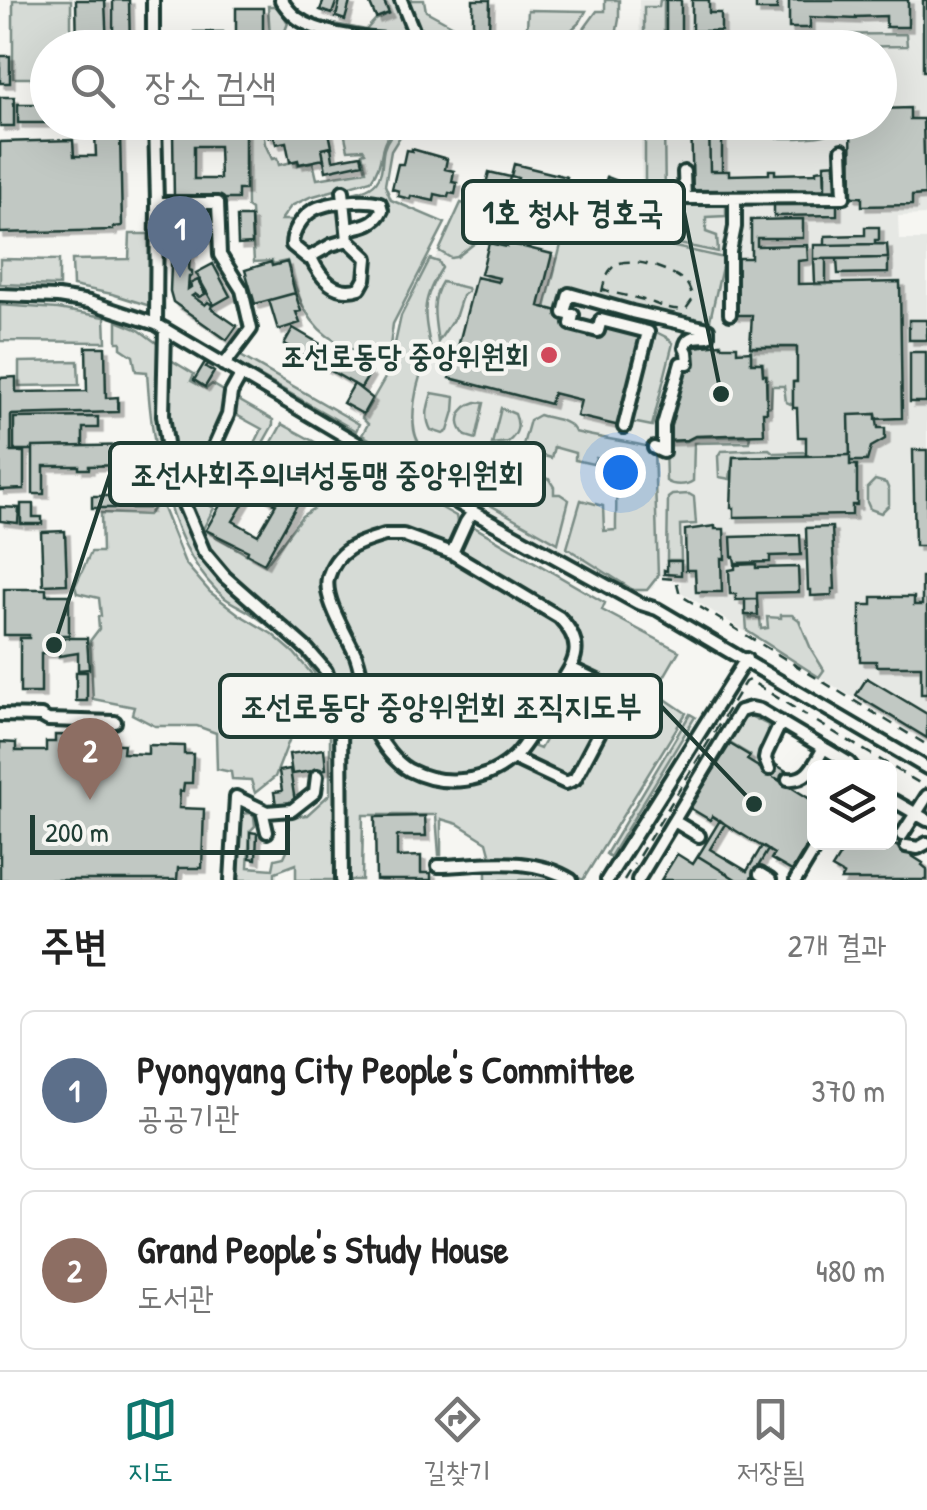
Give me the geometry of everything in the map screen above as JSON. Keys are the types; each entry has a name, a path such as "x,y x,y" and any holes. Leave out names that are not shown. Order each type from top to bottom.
{"street":[{"path":"153,0 153,30"},
{"path":"281,0 293,16 326,30"},
{"path":"400,0 413,30"},
{"path":"156,140 163,415 169,457 204,552 225,577 308,650 326,671 341,716 342,880"},
{"path":"684,172 685,198 844,197 842,150"},
{"path":"312,258 319,275 333,286 350,291 360,288 365,279 367,258 348,234 344,197"},
{"path":"344,197 376,200 382,206 380,214 374,222 312,258 303,256 292,245 300,223 316,208 344,197"},
{"path":"730,314 735,198"},
{"path":"158,207 218,204 220,255 237,278 251,328 224,365"},
{"path":"624,428 648,332 601,320 598,331 570,324 573,315 564,313 569,294 708,329 708,336 687,339 684,348 688,364 681,363 663,425 663,452 654,448"},
{"path":"0,296 89,302 160,326 473,512 746,659 927,768"},
{"path":"224,491 206,480 205,470 241,375"},
{"path":"452,553 473,512"},
{"path":"385,535 403,535 452,553 559,618 570,628 575,644 572,669 524,746 514,758 484,776 464,782 422,775 398,762 376,734 368,714 362,674 327,587 333,564 341,554 354,544 385,535"},
{"path":"608,880 746,659"},
{"path":"514,758 566,782 574,779 610,716 613,701 606,685 572,669"},
{"path":"638,880 640,866 674,822 740,712 760,710 844,760"},
{"path":"0,715 115,722"},
{"path":"769,769 766,754 781,722"},
{"path":"788,779 805,777 824,748"},
{"path":"231,880 236,797 266,812 292,810 314,792 317,776"},
{"path":"927,796 922,816 904,840 918,848 927,843"},
{"path":"897,803 922,816"},
{"path":"262,810 267,832"},
{"path":"674,822 699,836"},
{"path":"796,880 814,850"},
{"path":"624,854 640,866"},
{"path":"438,866 523,863 553,870 571,880"}],"path":[{"path":"600,303 605,276 616,264 632,260 674,274 689,286 694,299 686,308 672,311 603,289"},
{"path":"662,578 676,579 680,595 927,745"},
{"path":"817,722 926,787"},
{"path":"624,880 640,866"}],"shaded area":[{"path":"13,0 71,0 71,30 30,30 30,78 13,78"},
{"path":"384,0 395,0 408,30 366,30 375,20 389,13"},
{"path":"405,0 424,0 426,11 461,30 420,30"},
{"path":"605,0 619,0 617,30 583,30 597,11 605,11"},
{"path":"639,0 927,0 927,215 898,216 899,240 927,240 927,743 681,592 680,576 658,576 653,588 632,593 361,435 387,387 422,287 461,203 575,232 577,225 642,239 641,140 897,140 897,30 640,30"},
{"path":"660,0 664,0 664,30 644,30 644,7 659,7"},
{"path":"268,6 278,6 288,23 285,30 270,30"},
{"path":"528,10 586,11 571,30 527,30"},
{"path":"324,22 366,30 342,30"},
{"path":"897,34 906,34 907,46 897,46"},
{"path":"246,140 264,140 272,159 277,158 279,165 313,162 317,179 366,171 362,153 365,152 348,150 346,140 386,140 371,180 310,197 291,206 281,220 293,220 296,224 289,239 343,294 364,293 371,261 352,242 350,231 386,208 347,201 346,194 376,182 386,143 398,140 391,151 385,185 391,200 445,223 393,324 387,368 317,327 304,307 287,261 254,262 251,210 247,207"},
{"path":"645,140 664,140 665,201 726,202 726,216 706,217 706,232 717,236 718,252 645,237"},
{"path":"461,203 558,227 554,233 499,224 451,258 439,251"},
{"path":"341,206 344,237 311,255 293,244 310,216"},
{"path":"577,225 724,258 708,329 570,294 564,313 545,308 565,229 575,232"},
{"path":"130,234 149,234 150,306 73,286 72,260 129,259"},
{"path":"346,244 360,254 365,264 357,287 346,288 326,279 316,258 328,249"},
{"path":"0,259 59,260 59,286 0,284"},
{"path":"430,259 442,268 427,299 431,351 417,386 414,430 425,449 464,459 460,482 455,484 362,435 368,424 362,418 389,371 401,316"},
{"path":"442,282 468,291 438,342 435,304"},
{"path":"0,305 105,317 106,342 0,341"},
{"path":"117,321 158,344 158,417 165,459 201,554 322,673 336,715 339,880 296,880 296,864 275,872 275,880 239,880 240,814 254,816 248,867 273,869 275,859 284,857 289,846 288,817 307,815 330,794 330,728 290,738 275,777 255,793 251,780 232,779 231,772 217,769 216,733 197,726 155,726 132,714 134,707 93,699 90,641 99,629 99,598 77,593 75,586 91,552 102,552 101,513 148,515 160,501 185,563 210,592 294,653 325,699 301,655 269,626 225,598 205,578 189,553 176,524 158,461 147,372 136,371 133,356 117,342"},
{"path":"656,332 673,343 652,426 632,422"},
{"path":"797,347 793,405 786,402 784,386 772,386 771,406 767,407 767,375 763,375 763,363 751,363 751,348"},
{"path":"239,355 359,424 356,431 235,362"},
{"path":"171,360 194,374 191,381 206,389 212,384 227,393 221,418 200,466 201,476 213,493 207,504 214,508 203,529 265,565 302,516 364,464 456,516 455,534 442,545 382,533 349,543 332,557 323,578 327,606 351,660 369,729 388,752 422,779 443,785 467,785 516,766 566,786 616,701 578,661 574,632 464,556 462,548 469,524 605,603 602,610 679,651 655,692 686,713 583,880 553,866 491,857 487,842 458,824 441,819 439,855 436,815 363,815 362,880 349,880 346,753 328,669 227,574 205,548 184,499 172,456 166,415 167,364"},
{"path":"78,361 79,385 19,386 19,362"},
{"path":"432,393 455,397 448,431 443,434 431,430 429,425 427,412"},
{"path":"233,397 273,420 260,448 254,445 262,429 231,412"},
{"path":"476,402 484,403 476,439 466,436 459,421 465,408"},
{"path":"501,408 515,414 517,429 508,442 492,444"},
{"path":"539,415 565,422 575,432 654,448 658,576 647,590 633,590 567,548 581,500 603,506 604,531 616,530 614,478 605,462 596,458 593,464 575,460 575,453 554,447 551,458 525,451 530,420"},
{"path":"282,424 344,458 337,471 295,448 280,475 260,464"},
{"path":"750,436 749,442 694,443 693,481 679,485 666,481 665,442"},
{"path":"769,449 774,453 806,452 806,456 733,457 730,479 719,477 721,451"},
{"path":"490,467 549,479 554,494 569,500 558,543 483,501"},
{"path":"875,480 886,483 889,490 889,505 881,513 870,509 867,502 867,488"},
{"path":"689,494 694,497 696,524 680,525 681,560 667,560 668,498"},
{"path":"385,538 425,544 556,619 566,629 573,653 516,746 480,770 440,775 421,770 388,745 376,725 360,650 339,609 333,586 337,570 358,551 358,546"},
{"path":"781,615 799,620 824,670 819,677 747,631 746,617 760,618 761,629 768,628 767,617"},
{"path":"582,677 602,686 611,702 574,774 565,779 521,756 528,744 540,749 568,699 558,692 566,682"},
{"path":"690,714 695,717 610,857 606,854"},
{"path":"750,716 768,725 768,739 760,757 766,772 747,760 750,755 728,742 740,721"},
{"path":"486,869 534,869 561,880 486,880"}],"building":[{"path":"76,0 105,0 106,30 77,30"},
{"path":"113,0 129,0 130,30 113,30"},
{"path":"324,0 337,0 332,14 320,10"},
{"path":"340,0 350,2 345,20 336,17"},
{"path":"383,0 389,13 376,18 370,4"},
{"path":"473,0 490,0 489,30 473,30"},
{"path":"666,0 681,0 681,30 666,30"},
{"path":"692,0 709,0 709,13 721,13 721,30 692,30"},
{"path":"756,0 777,0 777,10 756,10"},
{"path":"789,0 908,0 908,27 886,27 886,16 810,17 810,28 789,28"},
{"path":"923,0 927,0 927,71 923,71"},
{"path":"236,8 263,8 263,30 236,30"},
{"path":"0,56 10,56 10,83 0,83"},
{"path":"0,97 14,97 14,126 0,126"},
{"path":"18,104 30,104 30,123 18,123"},
{"path":"897,108 910,108 910,119 923,119 925,195 912,196 912,205 862,206 862,197 852,197 851,140 897,140"},
{"path":"73,140 74,156 96,156 95,140 120,140 122,226 113,230 0,233 0,142"},
{"path":"173,140 245,140 245,190 238,190 238,199 174,199","holes":["194,146 219,146 220,179 194,179"]},
{"path":"275,140 331,140 332,147 322,149 324,159 299,164 298,160 290,162 286,142 276,144"},
{"path":"691,140 709,140 710,171 729,171 729,175 769,174 769,170 775,170 775,174 816,173 825,169 825,192 693,195"},
{"path":"709,140 722,140 722,171 710,171"},
{"path":"331,147 333,160 361,155 363,163 326,171 322,149"},
{"path":"406,150 447,159 445,169 454,171 452,182 457,183 455,194 435,194 434,201 398,196 399,191 392,189 398,164 403,164"},
{"path":"839,163 840,192 825,192 824,164"},
{"path":"514,164 567,177 564,189 517,182 518,178 511,176"},
{"path":"489,172 510,177 507,189 486,184"},
{"path":"607,177 623,187 611,228 599,225 604,206 599,204"},
{"path":"774,203 837,203 837,215 774,216"},
{"path":"173,216 210,218 210,235 191,234 192,276 188,289 198,280 205,294 192,296 205,305 208,302 237,326 227,340 173,302"},
{"path":"237,217 251,217 252,244 238,245"},
{"path":"803,219 803,238 757,238 757,246 807,245 808,260 798,261 798,284 900,282 902,418 849,415 850,455 806,456 806,437 798,437 797,408 793,408 797,347 750,347 752,315 734,315 734,258 751,258 751,220"},
{"path":"865,227 879,227 875,244 825,245 825,236 865,235"},
{"name":"조선로동당 중앙위원회","path":"489,243 507,247 508,243 552,254 539,306 573,315 571,324 598,331 601,320 648,332 624,427 577,416 581,400 553,393 550,404 450,378 476,277 498,282 499,278 481,274"},
{"path":"887,244 888,258 814,259 814,245"},
{"path":"888,258 888,273 838,274 837,259"},
{"path":"814,259 826,259 826,284 815,284"},
{"path":"271,262 272,266 287,262 295,293 255,304 245,270"},
{"path":"213,264 230,296 214,305 196,273"},
{"path":"295,293 300,323 278,330 269,300"},
{"path":"909,320 927,320 927,340 909,340"},
{"path":"293,328 370,373 361,388 284,344"},
{"path":"737,346 737,352 751,351 751,363 762,363 766,375 764,434 664,441 687,352 693,351 693,347"},
{"path":"86,347 105,347 106,398 118,397 118,412 11,415 11,452 24,452 24,489 0,490 0,378 16,377 16,392 87,391"},
{"path":"910,352 926,352 926,402 910,402"},
{"path":"205,362 214,372 205,387 194,380"},
{"path":"354,384 372,398 363,414 343,403"},
{"path":"876,414 878,428 885,428 885,439 871,447 867,461 850,461 849,415"},
{"path":"98,417 98,428 83,428 83,446 14,450 14,418"},
{"path":"142,445 143,485 123,486 122,465 89,469 44,466 44,494 33,494 33,447"},
{"path":"913,450 927,450 927,546 915,546"},
{"path":"850,455 850,465 857,465 857,505 852,505 852,515 734,517 733,457"},
{"path":"244,463 303,494 264,563 206,530","holes":["251,491 276,504 258,535 233,521"]},
{"path":"92,496 148,496 148,508 92,508"},
{"path":"21,504 33,504 33,517 42,517 42,524 21,524"},
{"path":"0,507 19,508 18,523 0,521"},
{"path":"715,526 724,529 722,592 696,592 695,570 686,570 685,530"},
{"path":"832,527 835,589 832,595 811,596 806,528"},
{"path":"65,531 67,584 43,585 41,532"},
{"path":"800,535 801,555 770,556 770,562 735,563 732,557 731,537"},
{"path":"667,561 681,561 681,575 664,574"},
{"path":"756,564 756,568 798,567 799,592 757,593 757,599 736,600 736,594 730,594 729,570 735,569 735,565"},
{"path":"922,577 927,577 927,694 921,694 921,666 876,666 876,661 860,661 860,605 872,605 872,597 914,597 914,605 922,605"},
{"path":"4,589 46,589 46,595 69,595 69,635 53,638 87,638 89,669 78,670 78,653 41,653 41,693 20,693 20,638 29,635 4,635"},
{"path":"745,599 757,599 758,615 745,615"},
{"path":"76,672 87,672 87,701 76,701"},
{"path":"867,678 927,714 927,738 856,695"},
{"path":"55,735 114,736 114,744 124,744 123,753 148,754 148,745 184,746 184,754 193,754 192,783 184,783 179,808 204,809 202,868 178,868 177,880 0,880 0,742 16,743 16,751 46,751 46,742 55,742"},
{"path":"730,744 750,756 747,760 807,797 807,846 792,871 771,859 774,854 712,816 710,820 690,808"},
{"path":"324,749 326,769 292,774 289,754"},
{"path":"773,763 791,774 785,784 767,773"},
{"path":"290,769 295,802 276,805 274,792 282,791 279,771"},
{"path":"425,816 426,836 397,836 397,857 421,856 421,873 431,873 431,880 376,880 375,817"},
{"path":"720,820 725,824 710,849 747,871 762,846 768,850 750,880 737,880 698,856"},
{"path":"250,832 257,833 256,859 250,858"},
{"path":"897,832 910,840 903,850 897,846"},
{"path":"897,846 923,863 927,880 841,880 844,875 832,868 843,850 897,850"},
{"path":"677,854 693,864 698,856 737,880 661,880"}],"tunnel":[{"path":"769,769 788,779"},
{"path":"897,840 906,846"}],"place":[{"name":"Pyongyang City People's Committee","path":"180,278"},
{"name":"조선로동당 중앙위원회","path":"549,355"},
{"name":"1호 청사 경호국","path":"721,394"},
{"name":"조선사회주의녀성동맹 중앙위원회","path":"54,645"},
{"name":"Grand People's Study House","path":"90,800"},
{"name":"조선로동당 중앙위원회 조직지도부","path":"754,804"}]}
